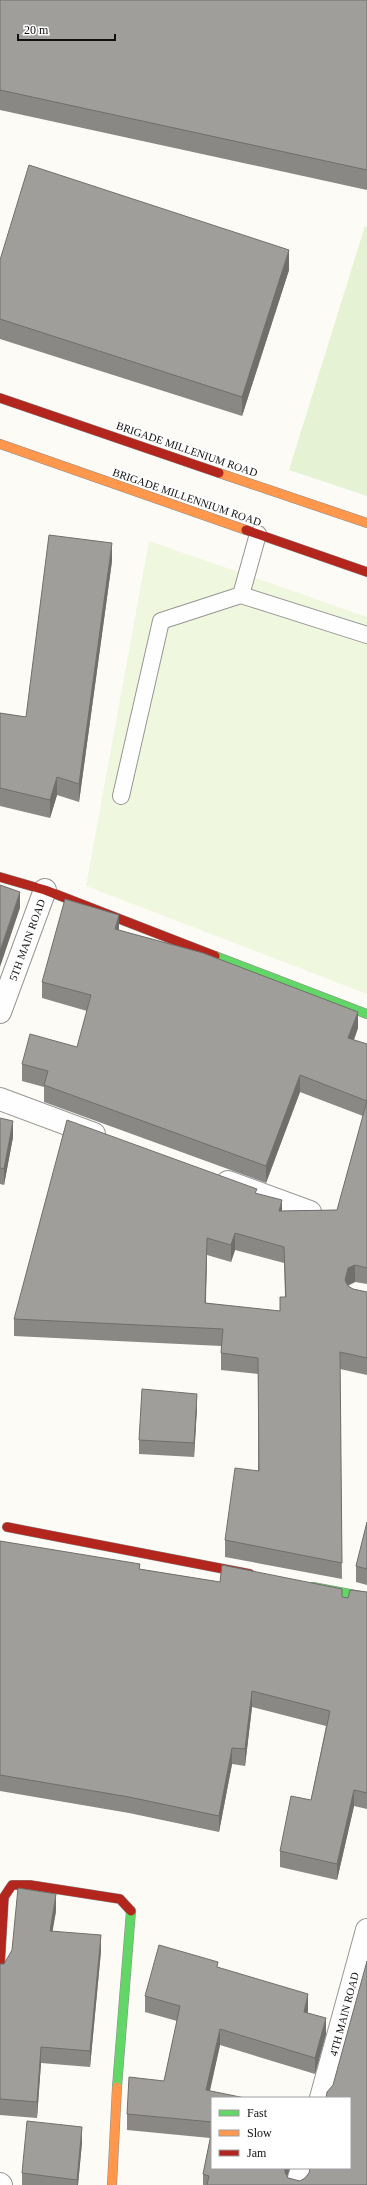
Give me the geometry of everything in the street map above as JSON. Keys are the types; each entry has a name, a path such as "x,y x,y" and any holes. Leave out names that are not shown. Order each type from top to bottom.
{"street":[{"name":"BRIGADE MILLENIUM ROAD","path":"0,398 367,523"},
{"name":"BRIGADE MILLENNIUM ROAD","path":"0,444 367,572"},
{"path":"0,877 45,890 367,1014"},
{"name":"5TH MAIN ROAD","path":"0,1012 45,890"},
{"path":"0,1099 111,1140"},
{"path":"207,1174 310,1212"},
{"path":"7,1527 257,1576"},
{"path":"304,1585 367,1597"},
{"path":"0,1965 4,1897 12,1885 30,1885 120,1899 131,1910 112,2185"},
{"name":"4TH MAIN ROAD","path":"321,2097 367,1930"},
{"path":"297,2185 302,2169"}],"lane":[{"path":"241,595 258,534"},
{"path":"121,796 160,621 241,595 367,635"}],"green space":[{"path":"365,226 367,227 367,496 289,470"},
{"path":"149,541 367,617 367,994 86,886"}],"building":[{"path":"0,0 367,0 367,170 0,90"},
{"path":"29,165 289,250 242,397 0,319 0,260"},
{"path":"49,535 112,543 79,784 57,777 50,800 0,788 0,713 26,717"},
{"path":"0,885 20,892 0,951"},
{"path":"65,899 119,915 115,929 203,953 358,1012 348,1038 367,1044 367,1101 300,1075 266,1166 44,1085 48,1071 22,1064 30,1034 77,1047 91,995 42,982"},
{"path":"367,1101 367,1268 355,1265 348,1268 345,1280 348,1286 353,1289 367,1292 367,1358 340,1352 342,1563 225,1540 235,1468 259,1471 258,1358 221,1353 223,1329 14,1319 67,1120 257,1189 255,1193 282,1200 279,1211 337,1210","holes":["235,1233 284,1247 286,1297 280,1297 280,1311 205,1303 207,1238 231,1245"]},
{"path":"0,1118 13,1121 4,1169 0,1168"},
{"path":"142,1389 197,1394 194,1443 139,1440"},
{"path":"367,1522 367,1569 356,1566"},
{"path":"0,1541 140,1564 139,1569 220,1582 222,1565 342,1589 342,1597 348,1598 350,1590 367,1592 367,1793 354,1790 337,1864 280,1851 291,1796 311,1800 330,1711 252,1691 245,1749 232,1748 219,1816 129,1797 0,1775"},
{"path":"18,1888 56,1894 50,1931 101,1935 90,2051 41,2047 37,2102 0,2099 0,1964 4,1964 12,1950"},
{"path":"159,1945 218,1962 217,1967 308,1994 304,2012 326,2018 315,2058 220,2029 206,2090 240,2097 211,2097 211,2122 127,2114 129,2077 164,2081 180,2006 145,1996"},
{"path":"367,1961 367,2185 207,2185 209,2176 203,2174 211,2135 211,2169 285,2169 288,2178 300,2181 305,2178 310,2169 351,2169 351,2097 326,2097 327,2092 333,2085"},
{"path":"27,2121 82,2127 77,2180 22,2173"}],"traffic: fast":[{"path":"215,956 367,1014"},
{"path":"313,1587 367,1597"},
{"path":"117,2087 131,1911"}],"traffic: slow":[{"path":"0,444 246,530"},
{"path":"219,473 367,523"},
{"path":"112,2185 117,2087"}],"traffic: jam":[{"path":"0,398 219,473"},
{"path":"246,530 367,572"},
{"path":"0,877 45,890 215,956"},
{"path":"7,1527 250,1574"},
{"path":"0,1965 4,1897 12,1885 30,1885 120,1899 131,1911"}]}
